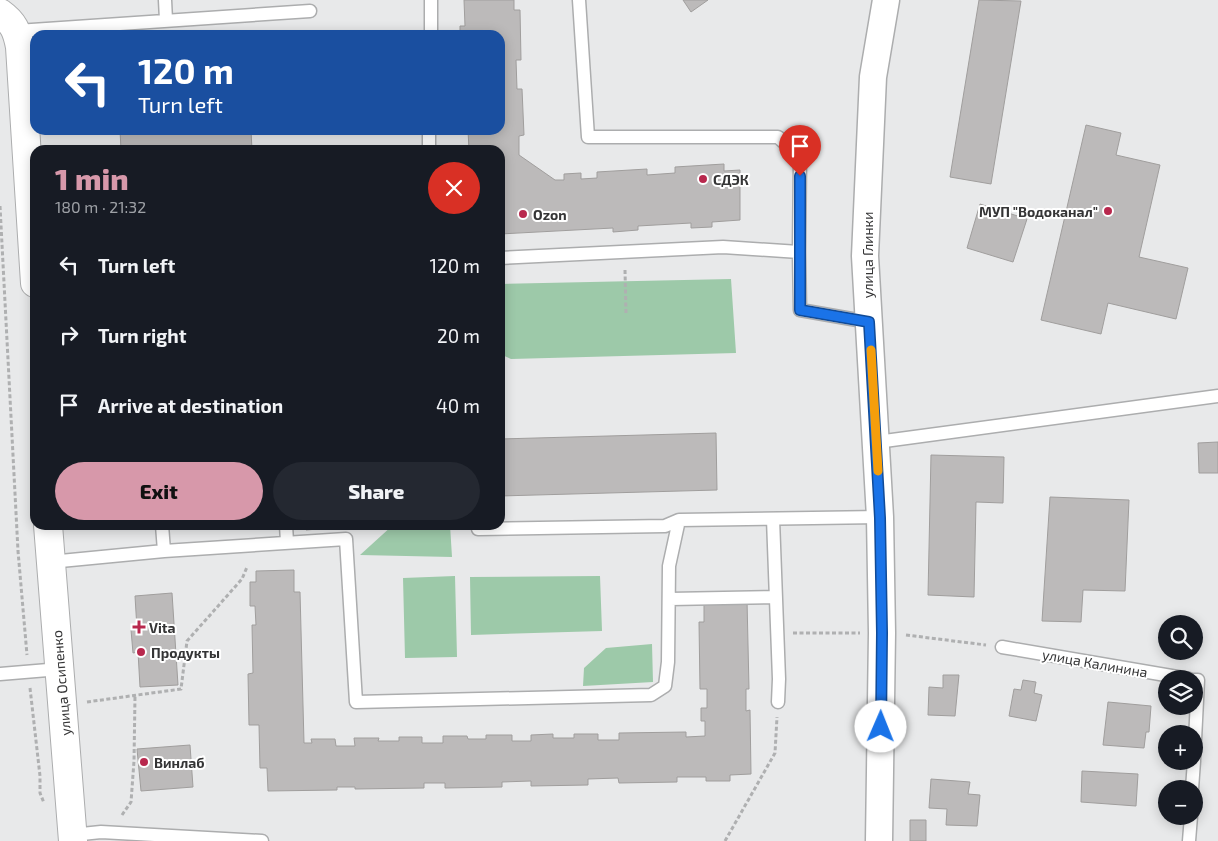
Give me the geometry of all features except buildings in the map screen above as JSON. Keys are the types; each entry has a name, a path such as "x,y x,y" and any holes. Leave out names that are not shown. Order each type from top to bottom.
{"street":[{"name":"улица Глинки","path":"879,841 892,634 880,518 865,256 873,77 886,0"},
{"path":"8,21 20,47 30,173"},
{"name":"улица Осипенко","path":"48,530 72,838"}],"lane":[{"path":"165,0 166,20"},
{"path":"431,0 431,30"},
{"path":"579,0 588,138 778,137 800,157 800,310 869,322"},
{"path":"8,21 166,20 310,11"},
{"path":"505,258 723,247 799,252"},
{"path":"876,442 1218,396"},
{"path":"505,529 665,526 679,520 880,518"},
{"path":"773,519 778,702"},
{"path":"50,562 164,551 346,539 356,702 651,695 665,686 668,662 670,566 679,520"},
{"path":"162,530 164,551"},
{"path":"286,530 287,542"},
{"path":"670,599 775,597"},
{"name":"улица Калинина","path":"1002,647 1158,674"},
{"path":"0,674 60,669"},
{"path":"1190,841 1191,825"},
{"path":"72,838 110,832 262,841"}],"path":[{"path":"0,206 18,551 28,671 40,776 40,793 45,806"},
{"path":"623,252 626,314"},
{"path":"86,702 181,689 187,641 242,579 247,567"},
{"path":"776,634 892,634 1002,647"},
{"path":"110,832 131,802 135,696"},
{"path":"725,841 775,753 778,702"}],"green space":[{"path":"731,279 736,353 511,359 505,356 505,284"},
{"path":"388,530 450,530 452,557 360,555"},
{"path":"455,576 457,657 405,658 403,578"},
{"path":"600,576 602,631 471,635 470,577"},
{"path":"652,644 653,682 583,686 584,668 606,648"}],"slow traffic":[{"path":"871,350 878,471"}],"place":[{"name":"СДЭК","path":"703,179"},
{"name":"МУП \"Водоканал\"","path":"1108,211"},
{"name":"Ozon","path":"523,214"},
{"name":"Vita","path":"139,627"},
{"name":"Продукты","path":"141,652"},
{"name":"Винлаб","path":"144,762"}],"route":[{"path":"800,176 800,310 869,322 880,518 881,727"}]}
